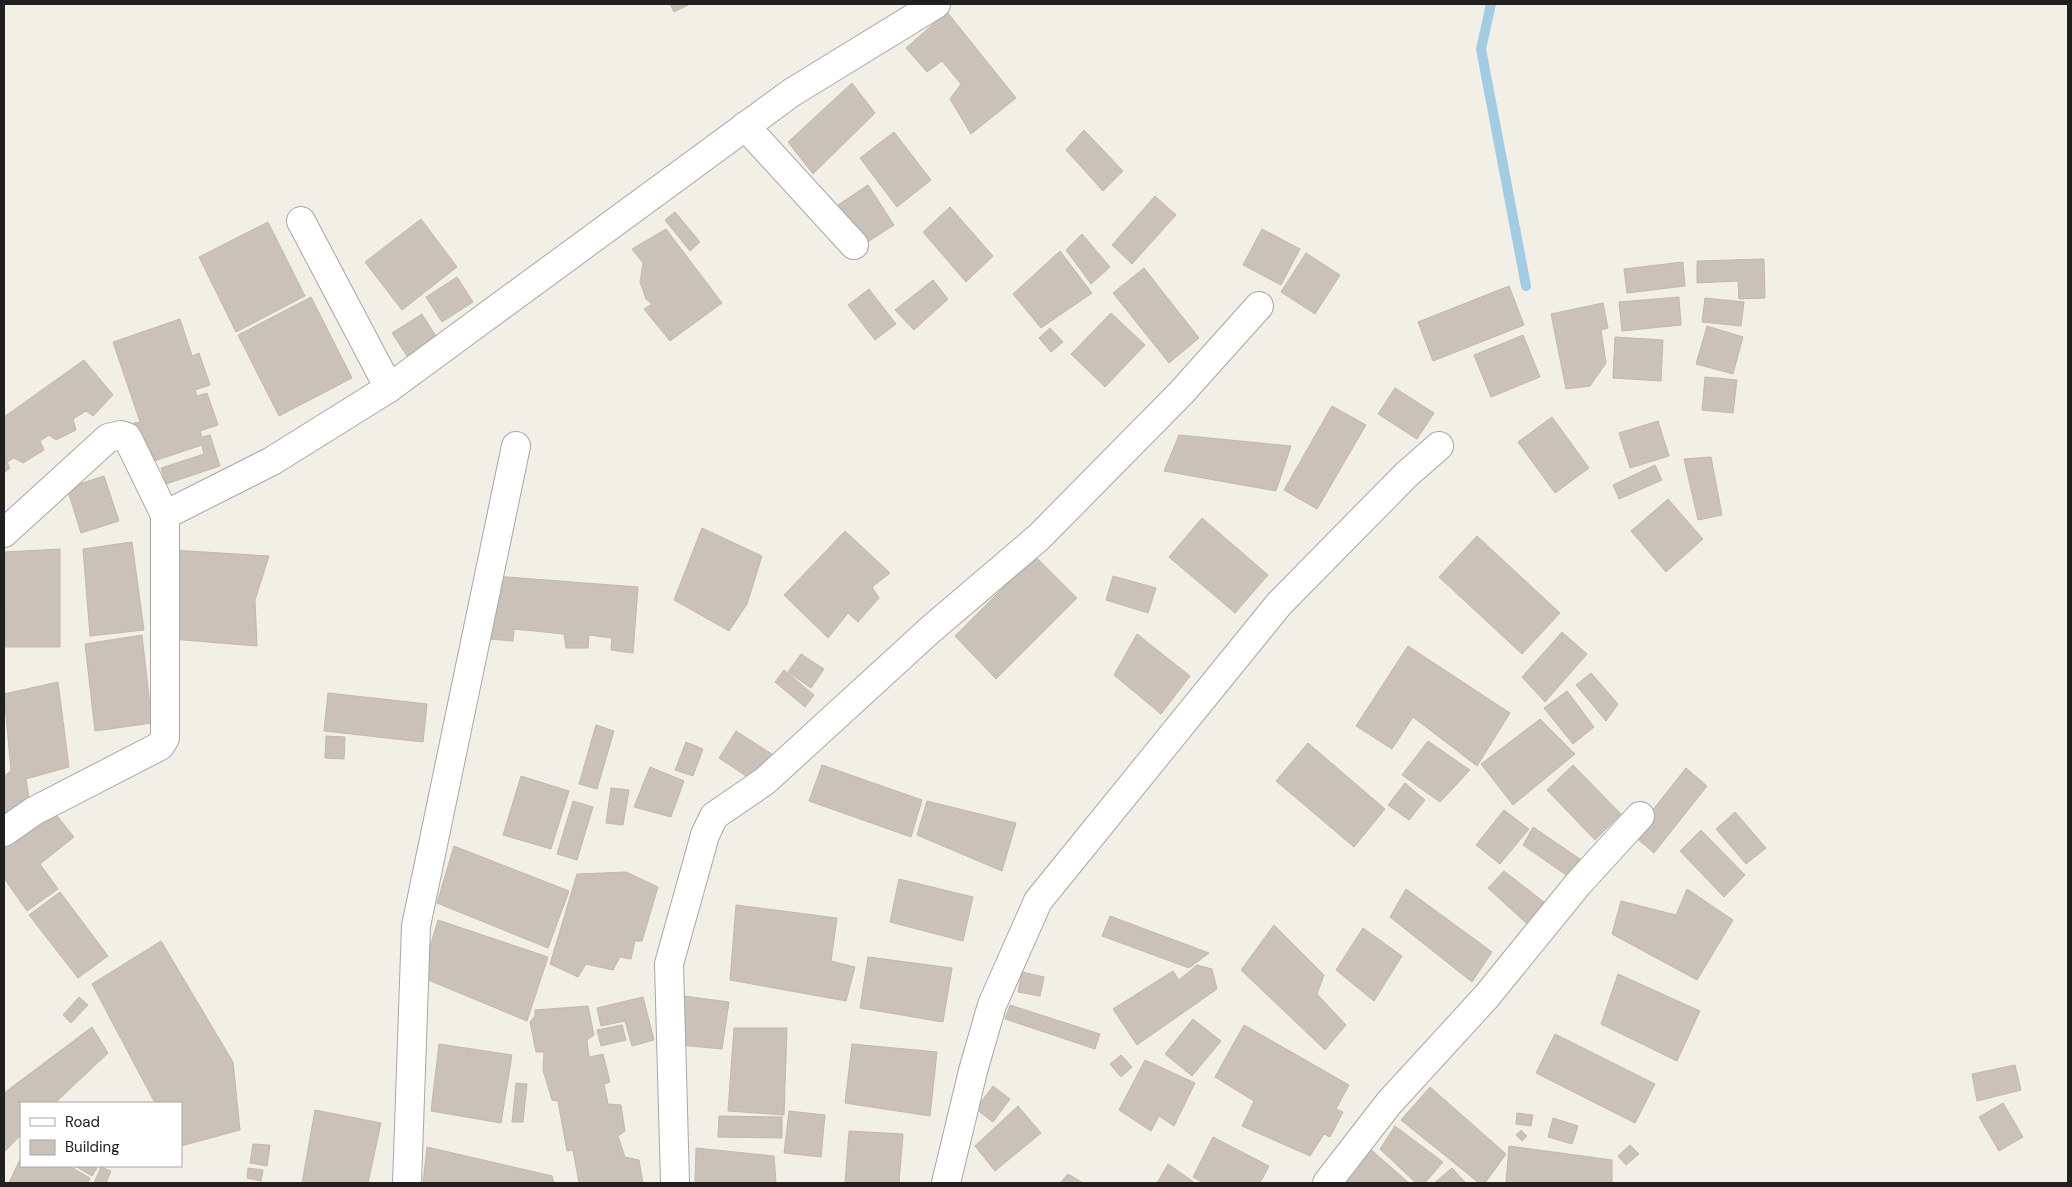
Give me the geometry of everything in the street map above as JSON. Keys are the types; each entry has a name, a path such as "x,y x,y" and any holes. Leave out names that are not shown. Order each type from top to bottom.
{"street":[{"path":"165,515 272,461 389,388 791,93 936,4"},
{"path":"746,126 854,245"},
{"path":"301,221 389,388"},
{"path":"676,1183 669,964 705,835 714,816 765,781 930,630 1039,537 1181,393 1259,306"},
{"path":"4,533 108,438 115,436 127,437 165,515 164,738 160,746 34,810 4,832"},
{"path":"407,1183 416,926 516,446"},
{"path":"946,1183 973,1071 992,1005 1038,901 1279,604 1406,475 1439,446"},
{"path":"1327,1183 1389,1103 1486,997 1578,884 1640,816"}],"building":[{"path":"670,4 690,4 674,12"},
{"path":"947,12 1016,98 971,134 950,99 961,84 942,61 927,72 906,48"},
{"path":"852,83 875,113 813,174 788,142"},
{"path":"1084,130 1123,171 1103,191 1066,150"},
{"path":"894,132 931,180 897,207 860,158"},
{"path":"868,185 894,225 863,245 838,205"},
{"path":"1155,196 1176,215 1132,264 1112,245"},
{"path":"950,207 993,256 966,282 923,232"},
{"path":"675,212 700,242 690,251 665,220"},
{"path":"421,219 457,267 402,310 365,262"},
{"path":"268,222 305,296 236,332 199,257"},
{"path":"666,229 722,303 670,341 644,309 652,304 646,299 640,282 643,263 632,249"},
{"path":"1262,229 1300,249 1281,285 1243,265"},
{"path":"1082,234 1110,267 1091,284 1066,250"},
{"path":"1060,251 1092,293 1041,328 1013,294"},
{"path":"1306,253 1340,275 1315,314 1281,292"},
{"path":"1764,259 1765,298 1739,299 1738,281 1697,283 1697,261"},
{"path":"1683,262 1685,286 1627,293 1624,269"},
{"path":"1144,268 1199,338 1169,363 1113,293"},
{"path":"457,277 473,302 442,322 426,297"},
{"path":"933,280 948,299 914,330 895,310"},
{"path":"1509,286 1524,325 1433,361 1418,322"},
{"path":"869,289 896,324 875,340 848,305"},
{"path":"311,297 352,378 279,416 238,335"},
{"path":"1679,297 1681,325 1622,331 1619,302"},
{"path":"1705,298 1744,302 1741,326 1702,322"},
{"path":"1603,303 1608,328 1601,330 1606,363 1590,386 1566,389 1551,314"},
{"path":"1111,313 1145,345 1105,387 1071,354"},
{"path":"422,314 437,338 407,356 392,333"},
{"path":"180,319 192,356 199,353 210,385 195,390 197,396 207,393 218,425 200,431 202,437 210,435 220,466 166,484 161,468 204,454 202,445 154,461 150,448 143,451 134,423 140,422 113,342"},
{"path":"1707,326 1743,337 1733,374 1696,364"},
{"path":"1050,328 1063,342 1051,352 1039,338"},
{"path":"1523,335 1540,377 1491,397 1474,355"},
{"path":"1615,337 1663,340 1661,381 1613,378"},
{"path":"84,360 113,395 93,416 86,411 73,419 76,430 56,440 49,435 40,441 44,450 23,463 14,458 7,462 10,468 4,473 4,417"},
{"path":"1705,377 1737,380 1733,413 1702,410"},
{"path":"1395,388 1434,413 1417,439 1378,414"},
{"path":"1332,406 1366,425 1317,509 1284,490"},
{"path":"1552,417 1589,468 1555,493 1518,442"},
{"path":"1658,421 1669,456 1630,468 1619,433"},
{"path":"1179,435 1291,446 1276,491 1164,471"},
{"path":"1711,457 1722,515 1698,520 1684,459"},
{"path":"1655,465 1662,480 1619,499 1613,485"},
{"path":"104,476 119,521 81,533 67,488"},
{"path":"1668,499 1703,539 1666,572 1631,531"},
{"path":"1202,518 1268,575 1235,613 1169,557"},
{"path":"702,528 762,556 747,604 729,631 674,600"},
{"path":"845,531 890,573 872,587 879,598 858,622 848,613 828,638 784,595"},
{"path":"1477,536 1560,613 1522,654 1439,577"},
{"path":"132,542 144,630 90,636 83,549"},
{"path":"60,549 60,647 5,647 4,552"},
{"path":"173,550 269,556 255,600 257,646 172,639"},
{"path":"1035,556 1077,598 996,679 955,636"},
{"path":"494,576 638,587 633,653 611,650 612,638 589,635 588,648 566,648 564,634 514,629 513,641 489,639"},
{"path":"1113,576 1156,588 1148,613 1106,600"},
{"path":"1562,632 1587,654 1545,702 1522,677"},
{"path":"1137,634 1190,676 1161,714 1114,675"},
{"path":"142,635 152,723 95,731 85,644"},
{"path":"1408,646 1510,713 1477,766 1413,717 1392,749 1356,726"},
{"path":"801,654 824,669 811,688 788,672"},
{"path":"784,670 814,695 805,707 775,682"},
{"path":"1591,673 1618,704 1606,721 1576,685"},
{"path":"58,682 69,767 26,779 31,810 6,816 4,776 11,771 4,694"},
{"path":"1567,691 1594,727 1573,744 1544,708"},
{"path":"328,693 427,704 423,742 324,731"},
{"path":"1540,719 1575,754 1513,805 1481,764"},
{"path":"596,725 614,731 597,789 579,784"},
{"path":"736,731 775,756 758,784 719,758"},
{"path":"326,736 345,737 344,759 325,758"},
{"path":"1428,741 1470,770 1440,802 1402,775"},
{"path":"686,742 703,749 693,776 675,770"},
{"path":"1308,743 1385,809 1354,847 1276,781"},
{"path":"822,765 922,800 911,837 809,801"},
{"path":"1573,765 1621,814 1595,840 1547,790"},
{"path":"650,767 684,781 671,817 634,807"},
{"path":"1686,768 1707,786 1654,853 1633,835"},
{"path":"521,776 569,791 551,849 503,835"},
{"path":"1405,783 1425,800 1409,820 1388,805"},
{"path":"611,788 629,790 623,825 606,823"},
{"path":"573,801 593,807 577,860 557,854"},
{"path":"927,801 1016,823 1002,871 917,835"},
{"path":"49,806 74,837 40,864 58,889 27,911 4,878 4,841"},
{"path":"1504,810 1529,829 1500,864 1476,845"},
{"path":"1735,812 1766,848 1746,864 1716,829"},
{"path":"1533,827 1580,859 1569,877 1523,845"},
{"path":"1701,830 1745,875 1724,897 1680,851"},
{"path":"454,846 569,891 548,948 437,903"},
{"path":"1504,871 1544,902 1526,923 1488,888"},
{"path":"626,872 658,887 642,941 635,941 631,959 620,957 613,970 586,964 578,977 550,964 577,874"},
{"path":"899,879 973,897 963,941 890,922"},
{"path":"1406,889 1492,952 1472,982 1390,917"},
{"path":"1687,889 1733,920 1697,980 1612,934 1621,901 1676,915"},
{"path":"60,892 108,956 78,978 29,915"},
{"path":"736,905 837,918 831,961 855,967 846,1001 730,980"},
{"path":"1110,916 1209,953 1189,968 1102,936"},
{"path":"438,920 548,957 527,1021 421,977"},
{"path":"1274,925 1324,975 1317,994 1346,1025 1325,1050 1241,970"},
{"path":"1363,928 1402,956 1374,1001 1336,970"},
{"path":"161,941 233,1062 240,1130 182,1146 182,1102 154,1102 92,984"},
{"path":"868,957 952,968 943,1022 860,1008"},
{"path":"1197,965 1212,969 1217,989 1137,1045 1113,1009 1173,971 1179,980"},
{"path":"1022,972 1044,977 1040,996 1018,992"},
{"path":"1618,974 1700,1011 1677,1061 1601,1024"},
{"path":"684,996 729,1002 722,1049 680,1045"},
{"path":"79,997 88,1005 71,1023 63,1015"},
{"path":"643,997 654,1040 632,1046 625,1021 601,1026 597,1008"},
{"path":"1010,1005 1100,1034 1095,1049 1005,1019"},
{"path":"588,1006 594,1035 587,1040 589,1057 603,1054 610,1082 604,1084 608,1104 621,1105 625,1131 618,1136 625,1157 639,1160 643,1183 579,1183 573,1150 567,1151 558,1101 552,1100 543,1070 544,1052 536,1052 530,1022 535,1016 535,1010"},
{"path":"1193,1019 1221,1041 1192,1076 1165,1054"},
{"path":"622,1025 626,1040 601,1046 597,1030"},
{"path":"1244,1025 1349,1085 1336,1109 1343,1112 1330,1137 1324,1134 1310,1156 1242,1126 1254,1101 1215,1077"},
{"path":"92,1027 108,1053 56,1102 20,1102 20,1136 4,1152 4,1093"},
{"path":"734,1028 787,1028 784,1115 728,1111"},
{"path":"1555,1034 1655,1084 1635,1123 1536,1073"},
{"path":"439,1044 512,1055 501,1123 431,1111"},
{"path":"852,1044 937,1052 930,1116 845,1103"},
{"path":"1121,1055 1132,1067 1121,1077 1110,1064"},
{"path":"1145,1060 1195,1083 1174,1126 1159,1116 1151,1131 1119,1110"},
{"path":"2015,1065 2021,1090 1977,1101 1972,1074"},
{"path":"516,1083 527,1084 523,1122 512,1122"},
{"path":"993,1086 1010,1099 993,1122 976,1109"},
{"path":"1430,1087 1506,1154 1485,1183 1479,1183 1401,1120"},
{"path":"2003,1103 2023,1137 1999,1151 1979,1117"},
{"path":"1018,1106 1041,1133 995,1171 975,1146"},
{"path":"315,1110 381,1123 368,1183 302,1183"},
{"path":"789,1111 825,1115 821,1157 784,1153"},
{"path":"1517,1113 1533,1115 1531,1126 1516,1124"},
{"path":"719,1116 782,1117 782,1138 718,1137"},
{"path":"1553,1118 1578,1126 1572,1144 1548,1137"},
{"path":"1395,1126 1443,1162 1425,1183 1416,1183 1380,1149"},
{"path":"1521,1130 1527,1136 1522,1141 1516,1135"},
{"path":"849,1131 903,1134 899,1183 845,1183"},
{"path":"1213,1137 1269,1166 1260,1183 1203,1183 1193,1177"},
{"path":"253,1144 270,1145 267,1166 250,1163"},
{"path":"1630,1145 1639,1154 1626,1165 1618,1156"},
{"path":"1509,1146 1612,1160 1612,1183 1506,1183"},
{"path":"427,1147 552,1176 554,1183 423,1183"},
{"path":"1368,1147 1409,1183 1344,1183"},
{"path":"696,1148 774,1156 776,1183 695,1183"},
{"path":"20,1159 20,1167 71,1167 90,1178 88,1183 9,1183"},
{"path":"1168,1164 1195,1183 1157,1183"},
{"path":"77,1167 97,1168 92,1176"},
{"path":"101,1167 111,1171 106,1183 94,1183"},
{"path":"248,1168 263,1170 261,1181 247,1178"},
{"path":"1452,1168 1466,1183 1434,1183"},
{"path":"1068,1174 1083,1183 1060,1183"}],"waterway":[{"path":"1491,4 1481,49 1526,286"}]}
